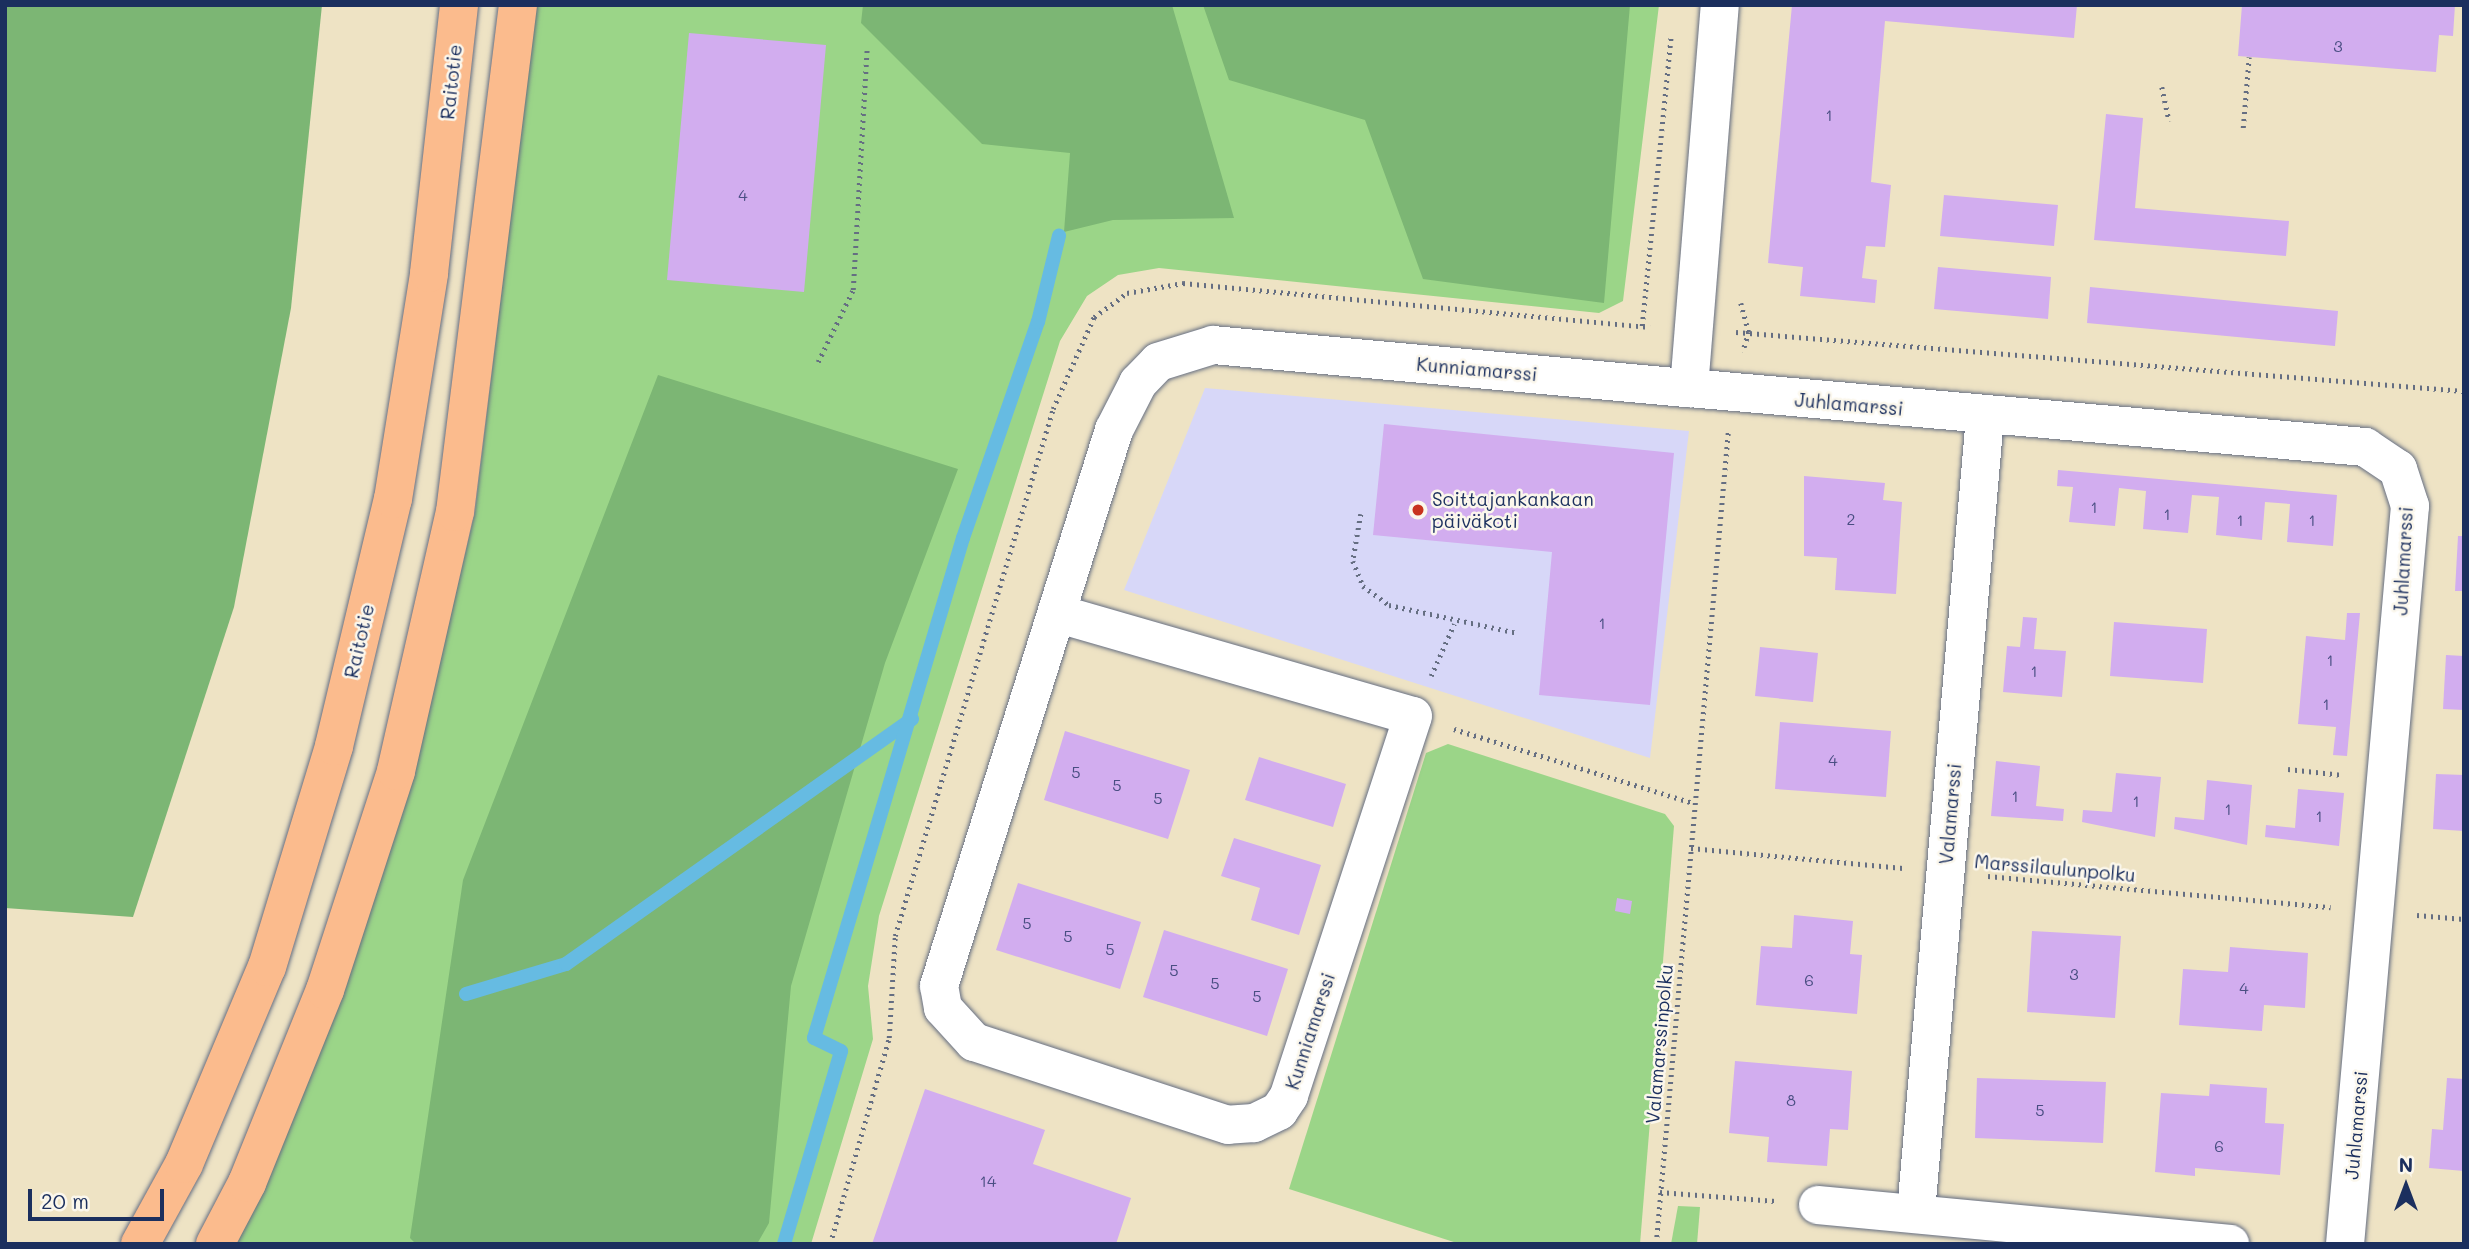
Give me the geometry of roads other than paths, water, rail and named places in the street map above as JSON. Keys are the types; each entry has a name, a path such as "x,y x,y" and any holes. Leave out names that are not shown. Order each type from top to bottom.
{"main road":[{"name":"Raitotie","path":"140,1244 184,1164 267,967 334,746 393,499 429,274 459,5"},
{"path":"215,1244 247,1183 324,990 396,771 455,512 518,5"}],"street":[{"path":"1689,388 1720,5"},
{"name":"Kunniamarssi","path":"1059,614 1413,716 1289,1096 1279,1111 1254,1124 1228,1125 974,1042 943,1008 939,986 1059,614 1114,430 1138,383 1158,362 1186,349 1213,345 1689,388"},
{"name":"Juhlamarssi","path":"1689,388 1985,417 2365,447 2398,469 2410,506 2345,1244"},
{"name":"Valamarssi","path":"1916,1212 1985,417"},
{"path":"1818,1205 1916,1212 2230,1244"}],"waterway":[{"path":"784,1244 841,1051 814,1038 963,538 1038,322 1059,236"},
{"path":"466,994 566,964 912,719"}],"place":[{"name":"Soittajankankaan päiväkoti","path":"1418,510"}]}
